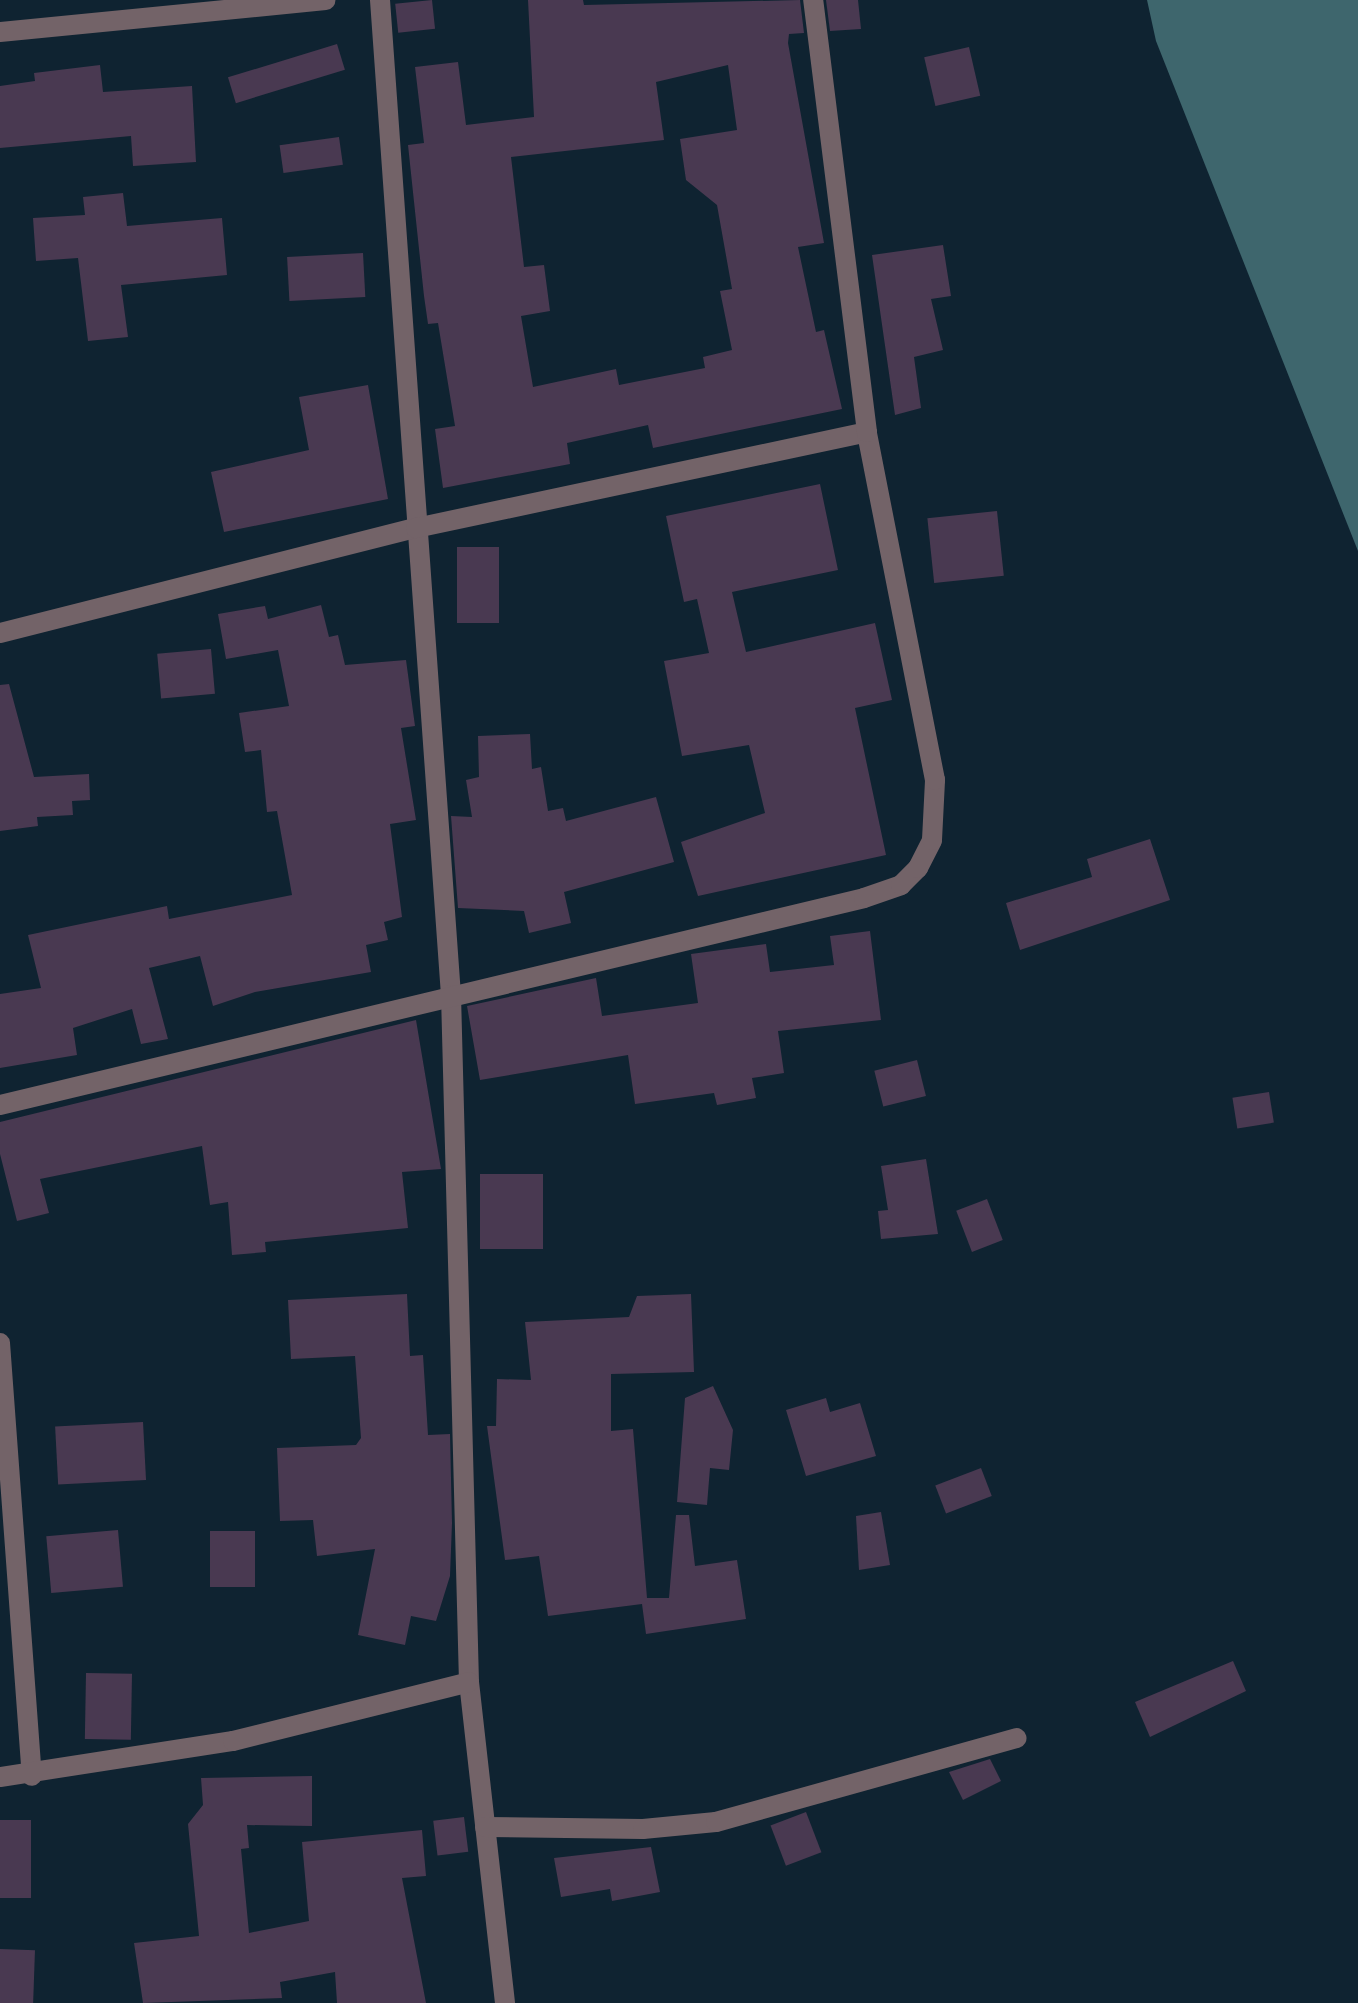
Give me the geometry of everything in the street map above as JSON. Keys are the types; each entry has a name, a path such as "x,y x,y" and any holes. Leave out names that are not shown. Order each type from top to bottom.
{"street":[{"path":"0,32 325,0"},
{"path":"380,0 451,995 469,1682 505,2003"},
{"path":"0,1105 864,898 901,885 918,868 932,840 935,780 867,432 813,0"},
{"path":"0,633 416,528 867,432"},
{"path":"0,1343 32,1776"},
{"path":"0,1777 32,1776 233,1741 469,1682"},
{"path":"485,1827 630,1829 716,1822 1016,1738"}],"shaded area":[{"path":"1147,0 1358,0 1358,551 1156,41"}],"building":[{"path":"432,0 435,29 398,33 395,4"},
{"path":"528,0 583,0 584,5 800,0 804,33 789,34 788,43 824,243 798,247 816,332 824,330 842,409 653,448 648,425 567,443 570,464 443,488 435,429 455,426 438,323 428,324 424,296 408,145 424,143 415,67 458,62 466,125 534,117","holes":["728,65 737,130 680,139 686,180 717,205 732,289 720,291 732,350 703,357 705,368 619,385 616,369 533,387 521,316 550,311 544,265 524,267 511,157 664,140 656,82"]},
{"path":"826,0 858,0 861,29 830,31"},
{"path":"337,44 345,70 236,103 228,77"},
{"path":"969,47 980,96 935,106 924,57"},
{"path":"100,65 103,92 192,86 196,162 133,166 131,136 0,148 0,86 35,81 34,73"},
{"path":"339,137 343,165 283,173 280,145"},
{"path":"123,193 127,226 222,218 227,275 121,285 128,337 88,341 78,258 36,261 33,218 85,215 83,197"},
{"path":"943,245 951,296 931,299 943,350 914,357 921,408 895,415 872,255"},
{"path":"363,253 365,297 289,301 287,257"},
{"path":"368,385 388,499 224,532 211,472 309,450 299,397"},
{"path":"820,484 838,570 732,592 746,652 875,623 892,700 855,708 886,855 698,896 681,842 765,813 749,745 682,756 664,661 709,653 697,599 684,602 666,516"},
{"path":"997,511 1004,576 934,583 927,518"},
{"path":"457,547 499,547 499,623 457,623"},
{"path":"321,605 329,637 338,635 345,665 406,660 415,726 401,728 416,820 390,824 402,917 384,922 388,940 366,945 371,972 255,992 213,1006 200,956 149,968 168,1039 141,1044 132,1009 73,1028 77,1055 0,1068 0,994 41,988 28,935 167,906 169,919 292,895 277,811 267,812 261,750 245,752 239,713 289,706 278,650 226,659 218,614 265,606 268,619"},
{"path":"211,649 215,694 161,699 157,654"},
{"path":"9,684 34,777 89,774 90,800 72,801 73,815 37,817 38,826 0,831 0,685"},
{"path":"530,734 532,769 541,767 548,811 563,808 566,821 656,797 674,862 564,892 571,923 529,933 524,911 458,908 451,816 472,817 466,780 479,777 478,736"},
{"path":"1150,839 1170,900 1020,950 1006,903 1092,877 1087,859"},
{"path":"870,931 881,1020 778,1031 784,1073 752,1078 756,1098 717,1105 714,1093 635,1104 628,1055 480,1080 467,1006 596,978 602,1016 698,1003 691,954 766,944 770,972 834,965 830,936"},
{"path":"416,1020 441,1169 402,1172 408,1228 265,1242 266,1252 232,1255 228,1202 210,1205 202,1146 40,1179 49,1213 17,1221 0,1154 0,1122"},
{"path":"917,1060 926,1096 883,1107 874,1071"},
{"path":"1269,1092 1274,1123 1237,1128 1232,1098"},
{"path":"926,1159 938,1234 881,1239 878,1211 888,1210 881,1166"},
{"path":"480,1174 543,1174 543,1249 480,1249"},
{"path":"987,1199 1003,1240 972,1252 956,1211"},
{"path":"407,1294 410,1356 423,1355 428,1435 450,1434 452,1523 450,1576 436,1621 411,1616 405,1645 358,1635 375,1549 317,1556 313,1520 280,1521 277,1448 356,1445 361,1438 355,1356 291,1359 288,1300"},
{"path":"691,1294 694,1372 611,1374 611,1431 633,1429 647,1598 669,1598 676,1515 689,1515 695,1566 737,1560 746,1619 646,1634 642,1604 548,1616 539,1556 505,1560 487,1426 496,1426 497,1379 531,1380 525,1322 629,1317 637,1296"},
{"path":"713,1386 733,1430 729,1470 710,1468 707,1505 677,1502 685,1398"},
{"path":"826,1398 830,1412 860,1403 876,1456 806,1476 786,1410"},
{"path":"143,1422 146,1480 58,1485 55,1427"},
{"path":"981,1468 992,1496 946,1514 935,1486"},
{"path":"881,1512 890,1565 859,1570 856,1516"},
{"path":"118,1530 123,1587 51,1593 46,1536"},
{"path":"210,1531 255,1531 255,1587 210,1587"},
{"path":"1233,1661 1246,1691 1150,1737 1135,1702"},
{"path":"86,1673 132,1674 131,1740 85,1739"},
{"path":"990,1759 1001,1781 963,1800 949,1772"},
{"path":"312,1776 312,1826 247,1825 249,1848 241,1849 249,1933 309,1921 302,1842 422,1830 426,1876 402,1878 426,2003 337,2003 335,1972 280,1982 282,1998 143,2003 134,1943 199,1936 188,1824 203,1805 201,1778"},
{"path":"806,1812 821,1852 786,1866 771,1826"},
{"path":"464,1817 468,1852 437,1856 433,1821"},
{"path":"0,1820 31,1820 31,1898 0,1898"},
{"path":"651,1847 660,1892 612,1901 610,1889 561,1897 554,1858"},
{"path":"0,1949 35,1950 33,2003 0,2003"}]}
